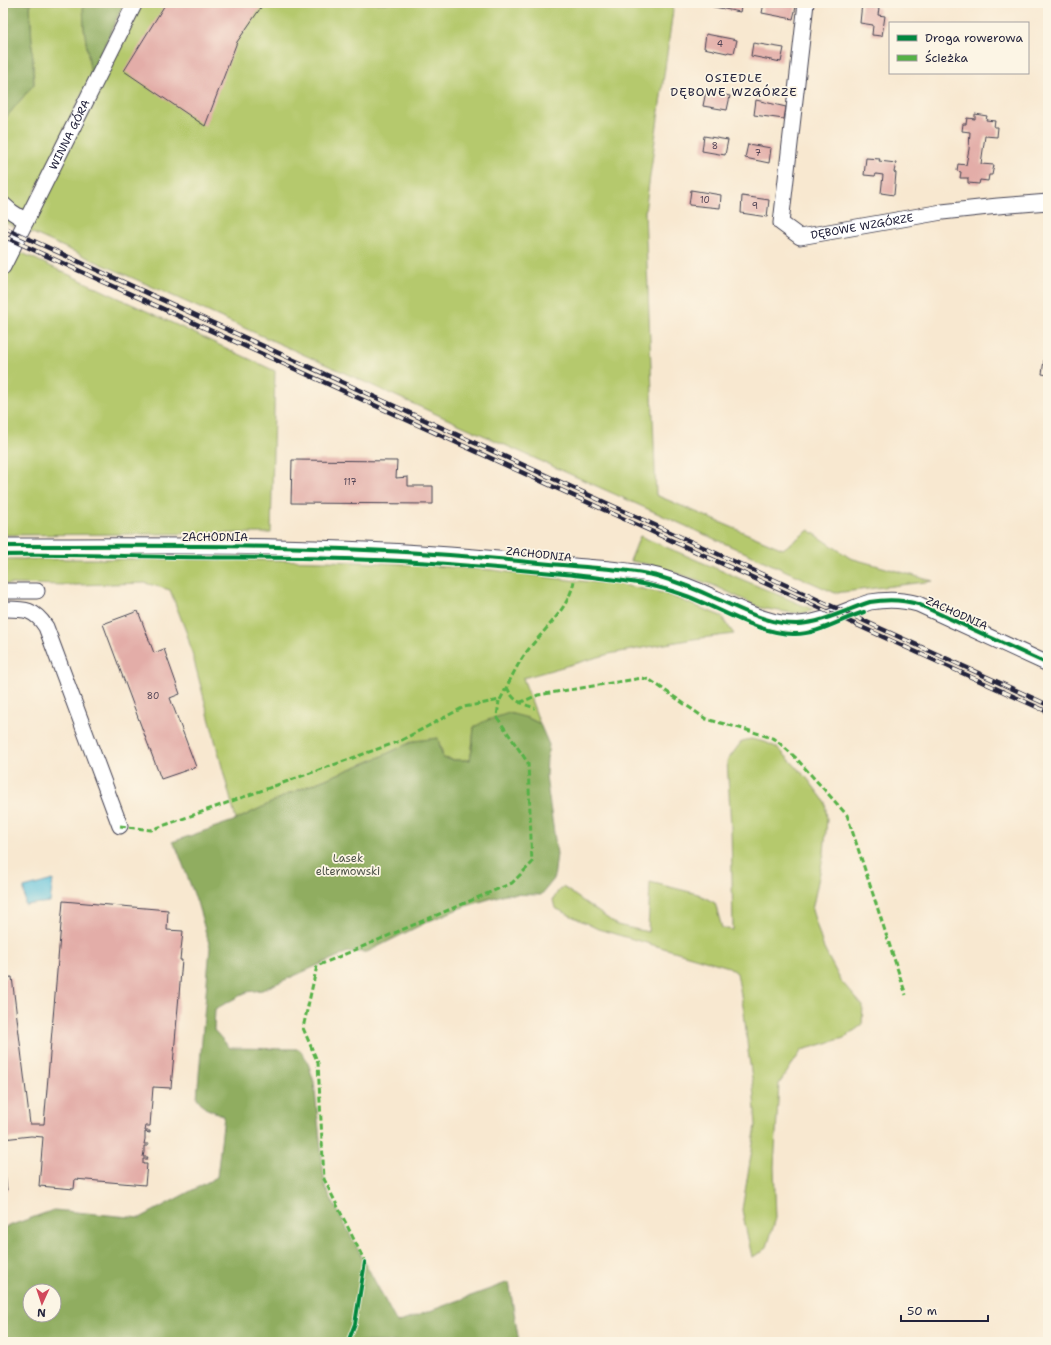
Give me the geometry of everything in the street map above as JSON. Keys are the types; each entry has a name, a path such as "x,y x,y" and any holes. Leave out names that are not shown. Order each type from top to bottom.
{"street":[{"name":"WINNA GÓRA","path":"3,267 135,3"},
{"name":"DĘBOWE WZGÓRZE","path":"806,3 781,222 800,237 942,212 1048,202"},
{"path":"3,204 26,221"},
{"name":"ZACHODNIA","path":"3,546 216,546 336,548 411,552 616,570 655,576 675,582 756,616 788,624 808,623 870,602 880,600 898,600 918,604 1048,664"},
{"path":"3,591 37,592"},
{"path":"3,609 30,611 40,618 46,627 120,826"}],"green space":[{"path":"3,3 30,3 34,84 3,121"},
{"path":"30,3 83,3 84,28 91,75 25,212 3,200 3,121 34,84"},
{"path":"83,3 124,3 91,75 84,28"},
{"path":"140,3 674,3 645,212 656,495 783,549 809,530 850,558 933,581 835,593 28,231"},
{"path":"3,208 19,221 15,227 3,222"},
{"path":"18,251 275,371 271,533 3,535 3,280"},
{"path":"640,536 814,610 804,613 792,613 761,608 713,585 652,565 630,561"},
{"path":"3,559 327,561 492,570 569,580 617,584 663,593 721,616 734,634 693,639 609,654 523,678 540,724 528,718 474,727 470,760 443,758 441,746 414,741 380,757 291,793 236,820 187,634 170,590 145,583 76,585 3,584"},
{"name":"Lasek eltermowski","path":"509,713 528,718 540,724 549,745 546,777 557,854 554,879 541,895 506,894 463,907 427,922 367,952 348,952 262,990 247,992 215,1009 214,1030 230,1048 299,1049 307,1060 314,1082 325,1187 397,1323 509,1282 519,1342 3,1342 3,1228 54,1210 140,1218 217,1177 224,1116 205,1108 197,1098 210,947 197,902 177,849 172,842 236,820 291,793 380,757 414,741 438,738 443,758 470,760 474,727 485,721"},
{"path":"751,739 765,742 778,748 807,778 825,802 827,819 824,853 812,910 824,949 841,981 863,1006 862,1025 844,1038 802,1050 779,1084 774,1167 776,1218 767,1247 762,1252 752,1257 742,1210 756,1125 753,1085 744,1012 737,973 729,967 598,929 555,908 553,900 558,891 563,887 617,925 648,932 650,882 698,894 715,903 722,928 733,930 731,826 727,761 742,741"}],"water":[{"path":"53,880 50,902 25,905 24,888"}],"building":[{"path":"166,3 264,3 237,42 205,126 124,71"},
{"path":"709,3 742,3 740,12 709,6"},
{"path":"764,3 777,3 796,7 793,19 762,13"},
{"path":"862,3 871,3 871,7 879,8 878,15 885,16 882,36 872,35 873,25 860,23"},
{"path":"706,34 737,40 734,53 704,48"},
{"path":"753,43 784,48 781,62 751,56"},
{"path":"706,91 730,96 727,110 703,106"},
{"path":"756,100 786,107 784,119 754,115"},
{"path":"975,114 987,116 986,120 995,121 994,127 998,127 997,137 985,136 981,164 994,165 992,175 989,175 988,181 980,180 979,184 968,183 968,178 960,178 961,172 957,171 958,164 966,165 969,149 970,132 962,131 963,124 966,124 967,118 975,119"},
{"path":"704,136 728,140 725,155 702,151"},
{"path":"748,144 771,148 769,163 745,158"},
{"path":"866,158 880,159 879,161 896,163 894,172 896,173 894,195 881,193 883,175 864,175"},
{"path":"691,190 721,195 720,208 689,205"},
{"path":"742,196 769,200 767,217 741,213"},
{"path":"1044,360 1048,360 1048,375 1042,374"},
{"path":"292,460 397,461 396,478 408,477 408,486 433,486 433,504 291,503"},
{"path":"138,611 154,653 164,649 180,694 170,698 196,767 161,779 103,624"},
{"path":"63,901 168,910 167,930 183,931 180,960 182,960 171,1088 153,1087 150,1126 146,1126 145,1131 150,1131 150,1133 145,1132 144,1144 149,1144 148,1146 144,1146 143,1157 148,1157 147,1159 143,1159 143,1164 147,1164 145,1185 75,1179 74,1189 39,1186 43,1137 31,1136 3,1139 3,978 12,977 30,1124 44,1124"},
{"path":"4,1164 7,1190 3,1191 3,1165"}],"railway":[{"path":"3,227 1048,705"},
{"path":"3,236 1048,712"}],"marked path":[{"path":"120,826 151,830 400,741 464,707 500,700 525,654 563,607 573,585 575,573"},
{"path":"519,703 538,695 642,678 650,680 706,719 775,739 795,757 847,815 906,995"},
{"path":"507,687 515,699 535,708"},
{"path":"365,1264 324,1179 318,1063 303,1028 317,966 512,883 532,863 528,763 497,717 499,701"}],"cycle path":[{"path":"3,546 251,546 375,550 622,570 640,572 664,578 694,589 755,616 787,624 816,621 870,602 900,600 918,604 1048,664"},
{"path":"3,555 356,559 515,569 628,582 668,590 695,599 750,624 765,629 793,634 811,632 864,612"},
{"path":"348,1342 355,1324 365,1262"}],"district":[{"name":"OSIEDLE DĘBOWE WZGÓRZE","path":"734,85"}]}
